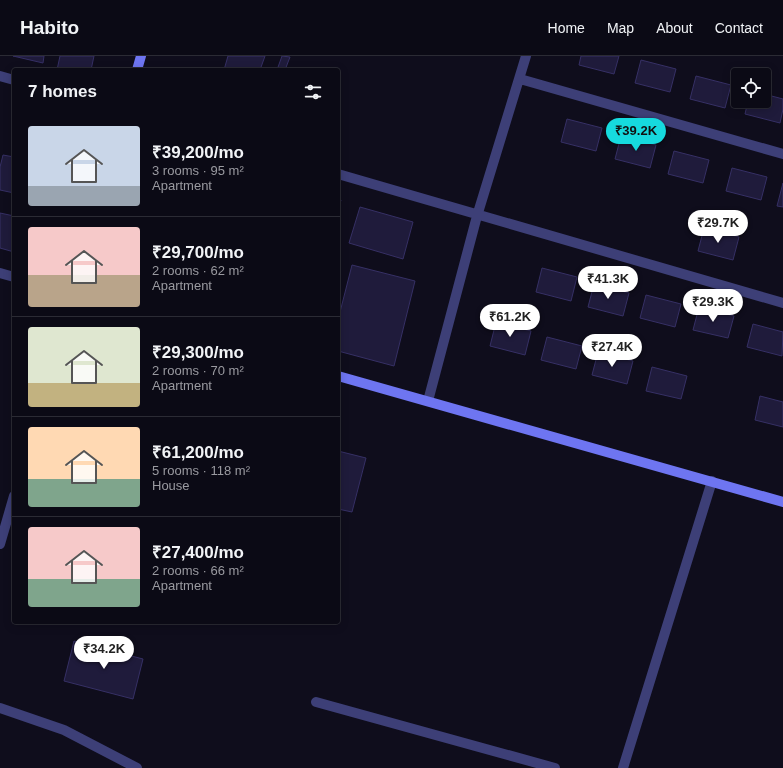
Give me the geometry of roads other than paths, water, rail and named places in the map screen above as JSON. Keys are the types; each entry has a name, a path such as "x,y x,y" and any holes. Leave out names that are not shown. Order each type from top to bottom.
{"main road":[{"path":"138,68 141,56"},
{"path":"340,377 783,502"}],"street":[{"path":"428,401 477,216 526,56"},
{"path":"0,76 12,79"},
{"path":"520,79 783,154"},
{"path":"340,175 477,216 783,303"},
{"path":"0,273 12,276"},
{"path":"623,768 712,481"},
{"path":"0,544 12,503"},
{"path":"316,702 554,768"},
{"path":"0,708 64,730 137,768"}]}
